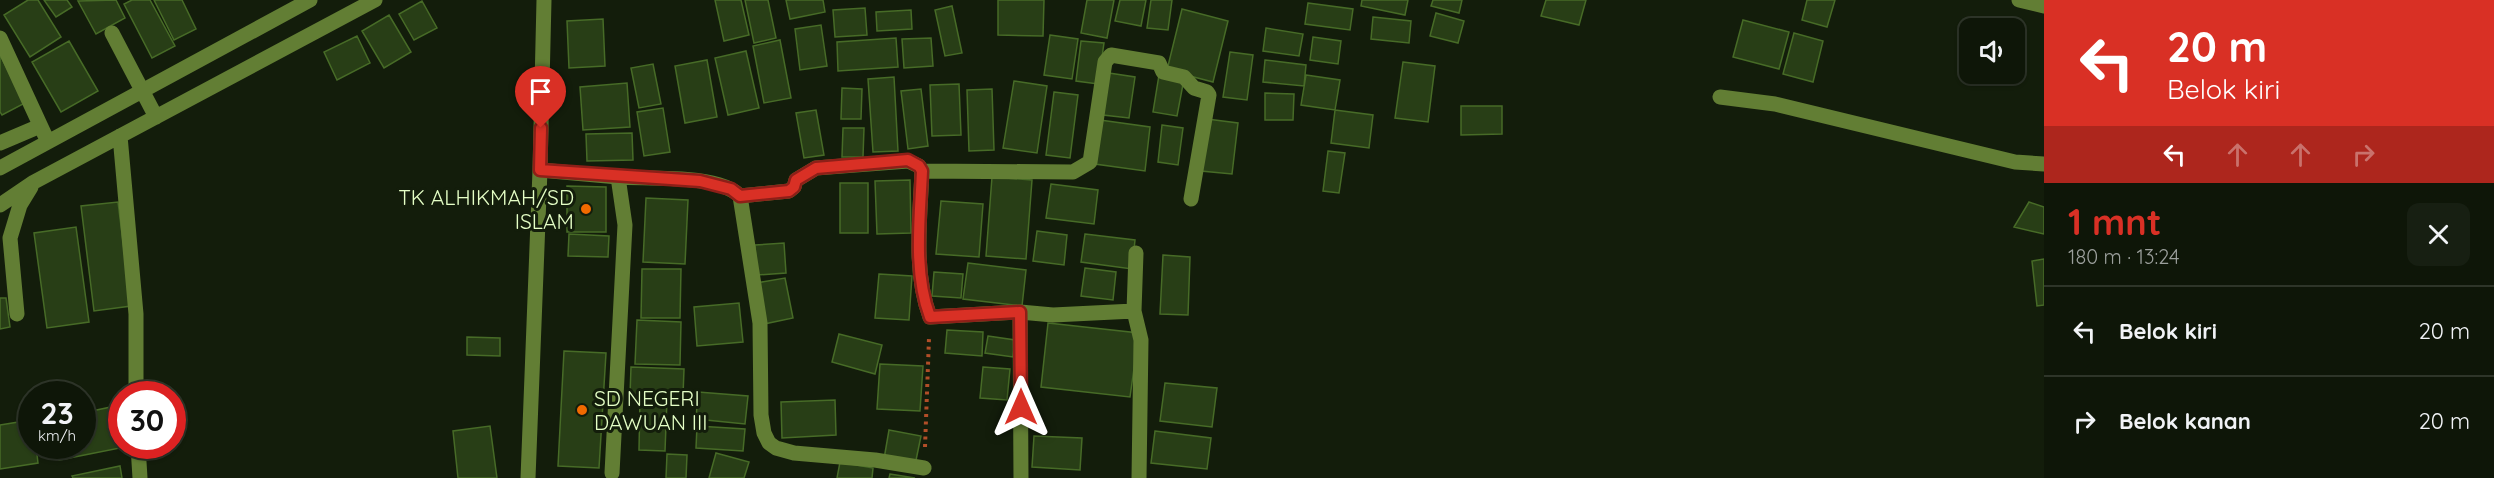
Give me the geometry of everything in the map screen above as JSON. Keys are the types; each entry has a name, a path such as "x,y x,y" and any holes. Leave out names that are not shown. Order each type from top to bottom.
{"street":[{"path":"0,168 310,0"},
{"path":"0,205 34,182 375,0"},
{"path":"528,478 544,0"},
{"path":"2019,0 2044,6"},
{"path":"112,33 156,117"},
{"path":"0,38 48,141"},
{"path":"922,171 1073,172 1084,168 1090,162 1105,63 1112,55 1159,63 1163,72 1184,77 1194,88 1207,92 1209,95 1191,199"},
{"path":"1720,97 1775,104 2014,162 2044,164"},
{"path":"0,143 40,126"},
{"path":"120,136 136,315 136,381"},
{"path":"740,196 789,191 794,187 796,180 816,168 908,160 919,166 922,171 922,290 930,317 1020,312 1053,315 1134,311"},
{"path":"540,170 700,181 731,189 740,196 760,323 760,415 764,433 769,442 776,448 794,453 874,460 924,468"},
{"path":"612,473 625,225 618,177"},
{"path":"17,314 9,238 20,205 34,182"},
{"path":"1136,253 1134,311 1141,340 1139,478"},
{"path":"1020,312 1021,478"},
{"path":"139,459 140,478"}],"path":[{"path":"924,468 930,317"}],"building":[{"path":"28,0 38,0 61,37 30,57 4,15"},
{"path":"44,0 67,0 72,7 56,17"},
{"path":"116,0 125,18 96,34 78,1"},
{"path":"132,0 150,0 175,46 152,58 124,4"},
{"path":"154,0 182,0 196,29 174,40"},
{"path":"715,0 741,0 749,35 724,41"},
{"path":"745,0 768,0 776,38 754,43"},
{"path":"786,0 823,0 825,12 790,19"},
{"path":"998,0 1044,0 1043,36 998,35"},
{"path":"1087,0 1114,0 1107,38 1081,33"},
{"path":"1120,0 1146,0 1141,26 1115,21"},
{"path":"1151,0 1172,0 1168,30 1147,28"},
{"path":"1362,0 1408,0 1405,15 1361,6"},
{"path":"1433,0 1462,0 1459,13 1431,6"},
{"path":"1546,0 1586,0 1579,25 1541,16"},
{"path":"1807,0 1835,0 1827,27 1802,20"},
{"path":"422,1 437,28 414,40 399,14"},
{"path":"1308,3 1353,9 1350,30 1305,24"},
{"path":"952,6 962,53 945,56 935,10"},
{"path":"865,8 867,35 835,37 833,10"},
{"path":"1182,9 1228,21 1213,82 1167,70"},
{"path":"911,10 912,29 877,31 876,12"},
{"path":"1436,13 1464,21 1458,43 1430,36"},
{"path":"389,15 411,52 384,68 362,31"},
{"path":"1373,17 1411,21 1409,43 1371,39"},
{"path":"603,19 605,66 569,68 567,21"},
{"path":"1743,20 1789,32 1779,69 1733,57"},
{"path":"821,25 827,66 800,70 795,29"},
{"path":"1266,28 1303,34 1299,56 1263,51"},
{"path":"1794,33 1823,41 1813,82 1783,74"},
{"path":"1050,35 1078,39 1072,79 1044,75"},
{"path":"357,36 370,63 337,80 324,52"},
{"path":"1313,37 1341,41 1338,64 1310,60"},
{"path":"896,38 898,67 838,71 837,42"},
{"path":"931,38 933,66 904,68 902,39"},
{"path":"780,40 791,98 764,103 753,46"},
{"path":"69,41 98,91 61,112 32,62"},
{"path":"1081,41 1104,43 1098,84 1076,81"},
{"path":"746,51 759,108 728,115 715,58"},
{"path":"1230,52 1253,55 1247,100 1223,97"},
{"path":"0,55 25,103 2,115 0,112"},
{"path":"707,60 717,117 685,123 675,66"},
{"path":"1265,60 1306,65 1304,86 1263,82"},
{"path":"1403,62 1435,66 1428,122 1395,118"},
{"path":"653,64 661,104 639,108 631,68"},
{"path":"1109,73 1135,77 1129,118 1103,115"},
{"path":"1159,75 1184,79 1177,116 1153,112"},
{"path":"1306,75 1340,80 1335,110 1301,105"},
{"path":"894,77 898,151 873,152 868,79"},
{"path":"1014,81 1047,86 1037,153 1003,148"},
{"path":"627,83 630,127 583,130 580,87"},
{"path":"959,84 961,135 932,136 930,85"},
{"path":"842,88 862,89 861,119 841,119"},
{"path":"921,89 928,146 908,149 901,91"},
{"path":"992,89 994,150 969,151 967,90"},
{"path":"1054,92 1078,95 1070,158 1046,155"},
{"path":"1265,93 1294,94 1293,120 1265,120"},
{"path":"1461,106 1502,106 1502,134 1461,135"},
{"path":"663,108 670,152 644,156 637,112"},
{"path":"816,110 824,155 804,158 796,113"},
{"path":"1335,110 1373,115 1369,148 1331,143"},
{"path":"1207,119 1238,123 1232,174 1201,171"},
{"path":"1100,120 1150,127 1145,171 1095,164"},
{"path":"1162,125 1183,128 1178,165 1158,162"},
{"path":"843,128 864,128 863,157 842,157"},
{"path":"632,133 633,160 587,161 586,134"},
{"path":"1328,151 1345,153 1339,193 1323,191"},
{"path":"992,177 1032,180 1026,259 986,256"},
{"path":"910,180 911,233 877,234 875,181"},
{"path":"840,183 868,183 868,233 840,233"},
{"path":"1051,184 1098,190 1094,224 1046,218"},
{"name":"TK ALHIKMAH/SD ISLAM","path":"567,186 606,187 606,232 567,232"},
{"path":"646,198 688,200 685,264 643,262"},
{"path":"941,201 983,204 979,257 936,254"},
{"path":"118,202 131,306 94,311 81,206"},
{"path":"2029,202 2044,207 2044,234 2014,227"},
{"path":"76,227 89,322 47,328 34,233"},
{"path":"1037,231 1067,235 1064,265 1033,261"},
{"path":"569,234 609,236 608,257 568,256"},
{"path":"1085,234 1135,240 1132,269 1081,262"},
{"path":"784,243 786,273 757,275 755,245"},
{"path":"1163,255 1190,257 1188,315 1160,314"},
{"path":"2044,259 2044,305 2037,306 2032,261"},
{"path":"968,263 1026,270 1022,306 963,299"},
{"path":"1085,268 1116,272 1113,300 1081,296"},
{"path":"642,269 681,269 680,318 641,318"},
{"path":"934,272 963,274 961,298 932,296"},
{"path":"879,274 912,276 909,320 875,318"},
{"path":"785,278 793,318 764,324 756,283"},
{"path":"0,298 6,298 10,327 0,329"},
{"path":"739,303 743,342 697,346 694,307"},
{"name":"SD NEGERI DAWUAN III","path":"637,320 681,322 680,365 635,364"},
{"path":"1048,323 1139,333 1130,397 1041,387"},
{"path":"947,330 983,332 982,356 945,353"},
{"path":"839,334 882,345 875,374 832,362"},
{"path":"988,336 1015,340 1013,357 985,353"},
{"path":"467,337 500,338 500,356 467,355"},
{"name":"SD NEGERI DAWUAN III","path":"564,351 606,353 599,468 558,466"},
{"path":"880,364 923,366 920,411 877,409"},
{"name":"SD NEGERI DAWUAN III","path":"631,367 684,369 683,396 630,395"},
{"path":"983,367 1010,369 1007,400 980,398"},
{"path":"1165,383 1217,388 1212,427 1160,421"},
{"path":"698,392 748,396 745,424 696,419"},
{"name":"SD NEGERI DAWUAN III","path":"640,398 667,399 665,451 639,450"},
{"path":"835,400 836,435 782,438 781,402"},
{"path":"108,408 108,450 96,453 96,410"},
{"path":"18,422 18,459 38,459 38,463 0,469 0,425"},
{"path":"490,426 497,478 458,478 453,431"},
{"path":"697,426 745,429 743,451 696,448"},
{"path":"889,430 921,436 915,465 884,459"},
{"path":"1155,431 1211,438 1207,469 1151,463"},
{"path":"1034,436 1082,438 1080,470 1032,467"},
{"path":"716,453 749,462 744,478 709,478"},
{"path":"667,454 687,455 686,478 666,478"},
{"path":"840,462 873,468 872,478 837,478"},
{"path":"120,466 122,478 73,478 72,476"},
{"path":"890,474 915,478 889,478"}],"place":[{"name":"TK ALHIKMAH/SD ISLAM","path":"586,209"},
{"name":"SD NEGERI DAWUAN III","path":"582,410"}],"route":[{"path":"541,128 540,170 700,181 731,189 740,196 789,191 803,174 816,168 908,160 915,162 922,171 920,243 922,290 930,317 1020,312 1021,407"}]}
